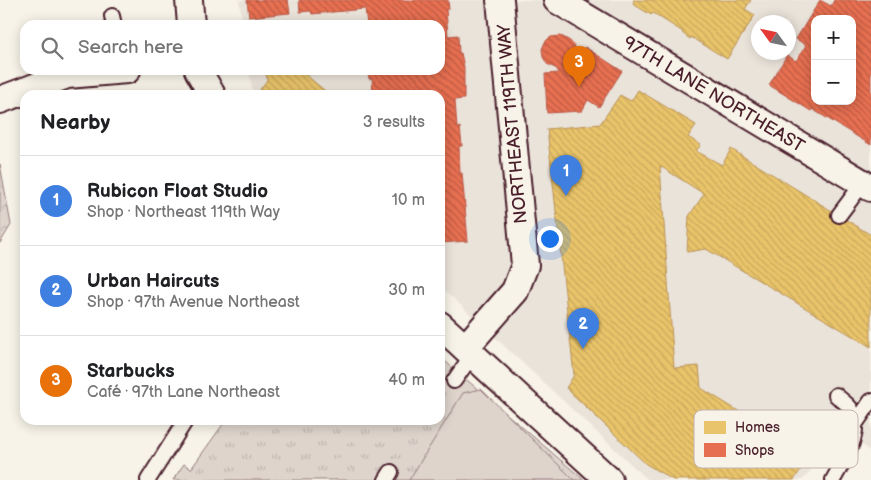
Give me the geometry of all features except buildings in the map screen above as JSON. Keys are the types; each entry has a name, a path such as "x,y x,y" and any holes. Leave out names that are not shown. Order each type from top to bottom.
{"street":[{"path":"189,0 191,20"},
{"name":"NORTHEAST 119TH WAY","path":"469,351 515,291 525,266 500,0"},
{"name":"97TH LANE NORTHEAST","path":"557,0 867,186"},
{"path":"27,90 67,75"},
{"path":"201,75 209,90"},
{"path":"0,100 20,93"},
{"path":"445,329 609,480"}],"lane":[{"path":"839,215 867,186"},
{"path":"454,381 469,351"},
{"path":"836,396 851,410"},
{"path":"858,420 871,401"},
{"path":"148,480 183,425"},
{"path":"833,480 839,468"}],"shaded area":[{"path":"239,0 871,0 871,395 858,411 694,410 694,468 813,468 803,480 648,480 445,291 445,90 252,90 250,75 445,75 445,20 242,20"},
{"path":"871,407 871,452 858,441 858,431"}],"green space":[{"path":"0,164 11,225 0,243"},
{"path":"445,361 584,480 173,480 184,464 191,469 222,425 445,425"},
{"path":"481,389 574,480 409,480 443,425 445,425 463,393"}],"place":[{"name":"Starbucks","path":"579,87"},
{"name":"Rubicon Float Studio","path":"566,196"},
{"name":"Urban Haircuts","path":"583,349"}]}
